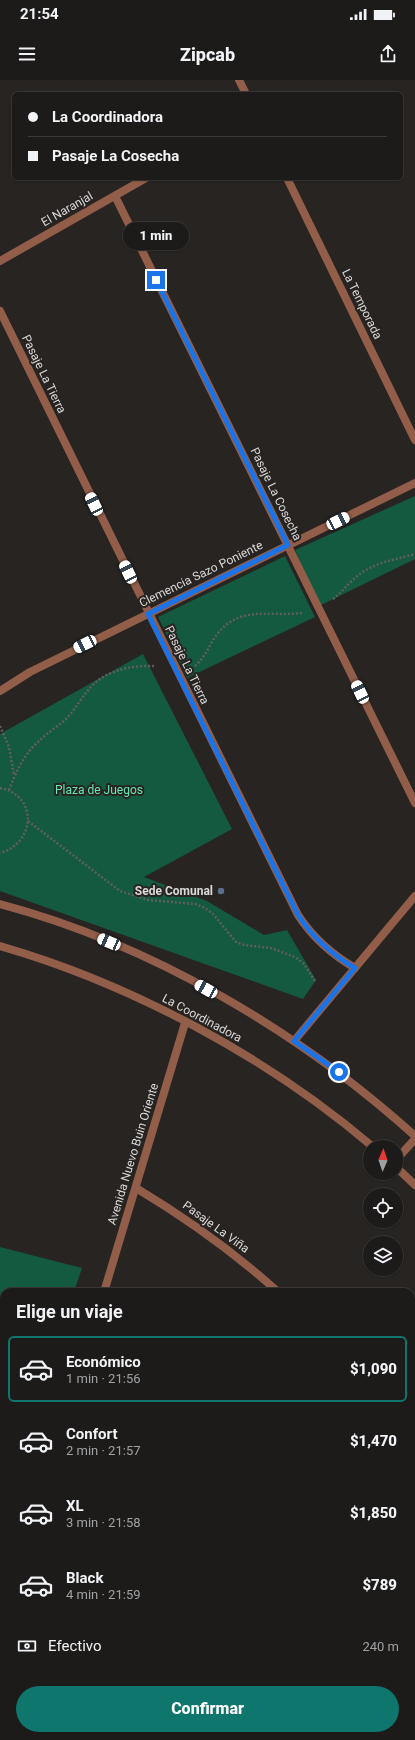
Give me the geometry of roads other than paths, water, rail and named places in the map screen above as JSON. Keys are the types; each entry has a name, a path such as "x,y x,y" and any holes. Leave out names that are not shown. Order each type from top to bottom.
{"street":[{"path":"239,80 245,92"},
{"name":"El Naranjal","path":"0,261 143,180"},
{"name":"La Temporada","path":"288,180 415,440"},
{"name":"Pasaje La Cosecha","path":"115,196 415,803"},
{"name":"Pasaje La Tierra","path":"0,311 148,614 298,915 315,938 327,949 355,968"},
{"name":"Clemencia Sazo Poniente","path":"1,689 30,672 415,483"},
{"path":"294,1041 415,896"},
{"path":"0,904 53,920 142,956 212,992 294,1041 374,1100 415,1137 403,1152"},
{"name":"La Coordinadora","path":"0,946 50,962 98,980 142,1000 234,1048 280,1077 364,1140"},
{"name":"Avenida Nuevo Buin Oriente","path":"105,1288 185,1023"},
{"path":"403,1174 415,1185"},
{"name":"Pasaje La Viña","path":"136,1188 200,1229 227,1249 273,1288"}],"place":[{"name":"Sede Comunal","path":"221,891"}],"park label":[{"name":"Plaza de Juegos","path":"99,790"}]}
